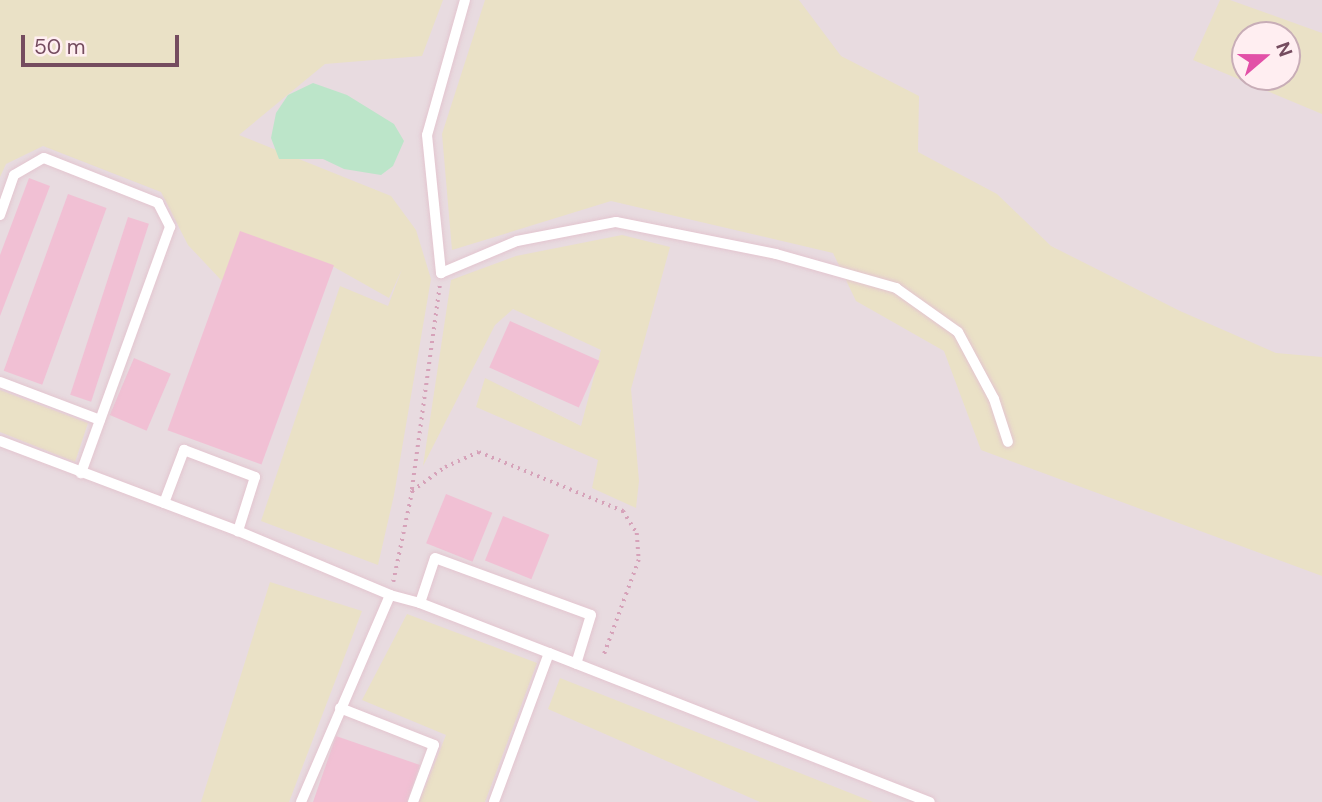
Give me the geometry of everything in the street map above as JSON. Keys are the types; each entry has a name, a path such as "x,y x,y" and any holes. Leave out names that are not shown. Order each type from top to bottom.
{"lane":[{"path":"465,0 427,135 441,274 517,242 617,222 776,254 896,288 958,332 994,399 1008,442"},
{"path":"0,215 14,175 44,158 158,203 170,227 81,473"},
{"path":"0,382 100,420"},
{"path":"0,441 238,531 390,595 420,603 930,802"},
{"path":"164,503 184,450 255,477 238,531"},
{"path":"420,603 435,558 591,615 576,664"},
{"path":"301,802 390,595"},
{"path":"494,802 549,653"},
{"path":"340,708 433,745 414,802"}],"path":[{"path":"390,595 412,491 441,274"},
{"path":"412,491 445,467 479,452 623,511 637,533 639,560 597,673"}],"shaded area":[{"path":"0,0 1322,0 1322,802 0,802"},
{"path":"0,0 443,0 422,56 325,64 239,135 391,196 416,230 431,279 394,495 378,565 261,521 340,286 388,306 402,269 389,298 334,267 221,280 188,245 161,192 43,146 6,164 0,177"},
{"path":"485,0 799,0 841,56 919,96 918,152 997,194 1051,246 1180,311 1276,353 1322,357 1322,576 981,450 944,351 856,301 833,253 611,201 452,250 442,134"},
{"path":"1220,0 1230,0 1289,21 1231,21 1231,76 1193,60"},
{"path":"1301,25 1322,33 1322,114 1267,91 1301,91"},
{"path":"313,83 347,95 394,124 404,141 393,166 381,175 344,169 323,159 279,159 271,138 276,113 288,95"},
{"path":"622,235 670,247 631,389 639,481 636,508 592,488 598,460 476,407 485,378 581,426 601,350 513,309 495,325 423,466 451,280 516,256"},
{"path":"0,390 88,423 75,462 0,432"},
{"path":"270,582 362,611 289,802 201,802"},
{"path":"407,614 537,663 485,802 419,802 446,735 362,700"},
{"path":"560,678 873,802 760,802 548,709"}],"building":[{"path":"29,178 50,186 0,316 0,255"},
{"path":"68,194 107,208 42,385 4,371"},
{"path":"128,217 149,224 91,402 70,395"},
{"path":"240,231 334,265 261,464 167,430"},
{"path":"510,321 600,361 579,407 489,368"},
{"path":"134,358 171,374 147,431 110,415"},
{"path":"446,494 492,513 473,562 426,543"},
{"path":"503,516 549,535 531,579 485,561"},
{"path":"336,736 420,765 407,802 313,802"}]}
